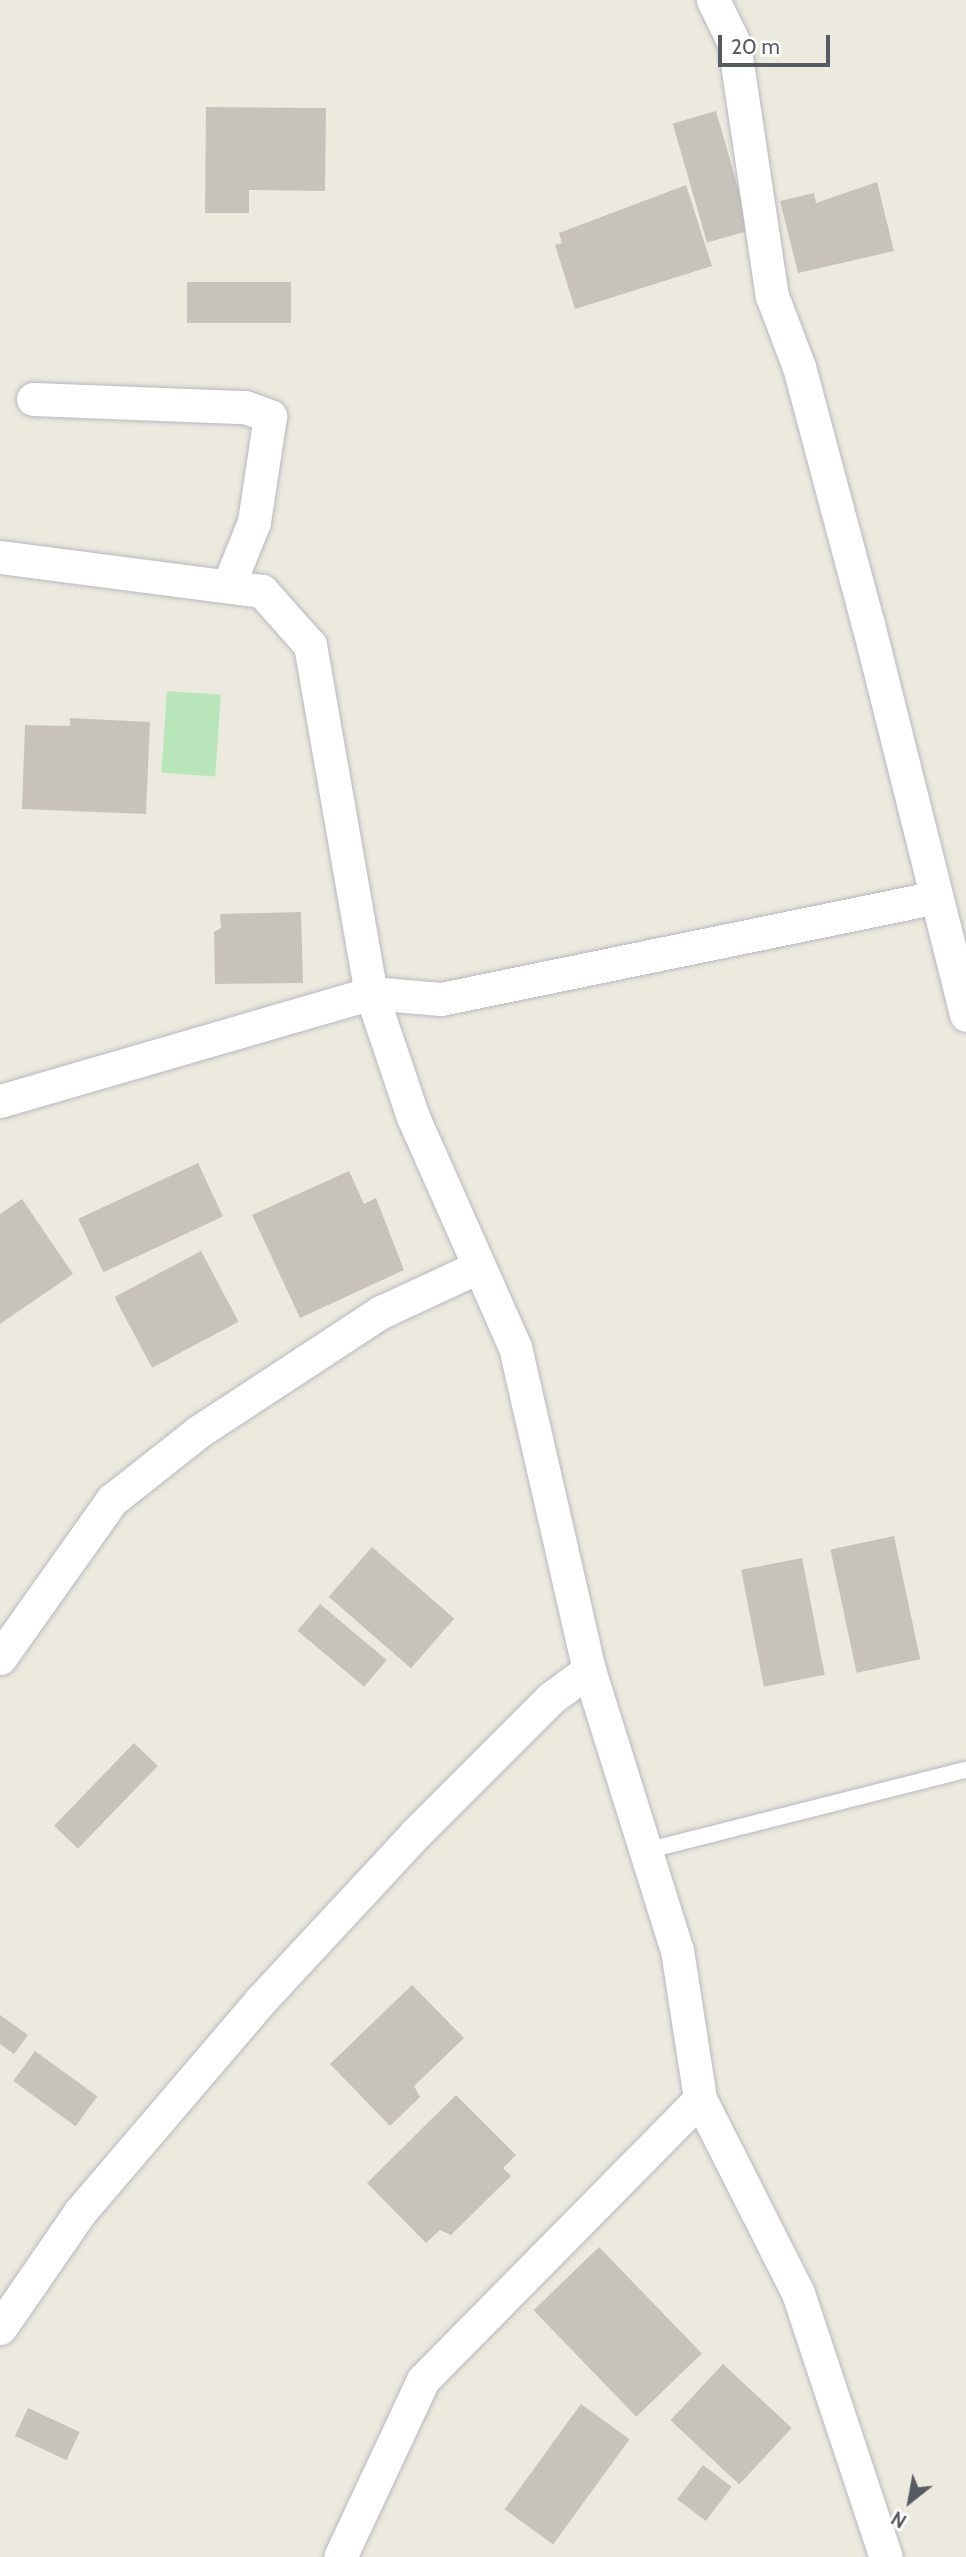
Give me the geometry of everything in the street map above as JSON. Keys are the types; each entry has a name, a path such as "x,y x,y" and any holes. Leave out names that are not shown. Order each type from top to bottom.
{"street":[{"path":"721,4 734,43 772,296 799,367 869,624 932,898 966,1016"},
{"path":"33,399 245,407 270,415 254,522 229,584"},
{"path":"0,556 229,584 261,591 310,645 371,993 476,1268 515,1347 589,1670 649,1850 677,1950 700,2099 798,2293 886,2557"},
{"path":"0,1101 371,993 441,999 932,898"},
{"path":"0,1658 112,1500 198,1432 381,1312 476,1268"},
{"path":"0,2328 80,2212 261,2000 415,1834 551,1698 589,1670"},
{"path":"340,2557 423,2380 700,2099"}],"lane":[{"path":"649,1850 966,1770"}],"green space":[{"path":"167,691 221,695 215,777 161,773"}],"building":[{"path":"206,107 326,108 325,191 249,190 249,213 205,213"},
{"path":"716,111 750,230 707,243 673,123"},
{"path":"877,182 894,251 798,273 780,201 814,193 816,203"},
{"path":"686,185 712,266 575,309 555,245 562,243 559,233"},
{"path":"187,282 291,282 291,323 187,323"},
{"path":"70,718 150,722 146,814 22,809 25,725 70,726"},
{"path":"301,912 303,983 215,984 214,932 221,928 220,914"},
{"path":"198,1163 223,1216 103,1272 78,1219"},
{"path":"349,1171 364,1204 376,1198 404,1270 300,1318 252,1215"},
{"path":"22,1199 73,1274 0,1324 0,1214"},
{"path":"201,1251 239,1322 152,1368 114,1297"},
{"path":"894,1536 920,1659 857,1673 830,1550"},
{"path":"372,1547 454,1619 411,1668 329,1597"},
{"path":"802,1558 825,1675 764,1687 741,1570"},
{"path":"320,1604 387,1660 364,1687 298,1631"},
{"path":"134,1743 158,1766 78,1849 54,1826"},
{"path":"412,1985 464,2038 414,2086 420,2097 390,2126 330,2064"},
{"path":"0,2015 28,2035 14,2054 0,2044"},
{"path":"35,2051 97,2096 76,2126 13,2081"},
{"path":"456,2095 516,2155 503,2168 511,2176 451,2235 440,2230 426,2243 367,2183"},
{"path":"599,2247 702,2353 636,2417 534,2310"},
{"path":"723,2364 792,2428 739,2484 670,2420"},
{"path":"581,2404 630,2439 553,2544 505,2509"},
{"path":"28,2408 80,2432 67,2460 15,2436"},
{"path":"703,2465 732,2487 706,2521 677,2499"}]}
